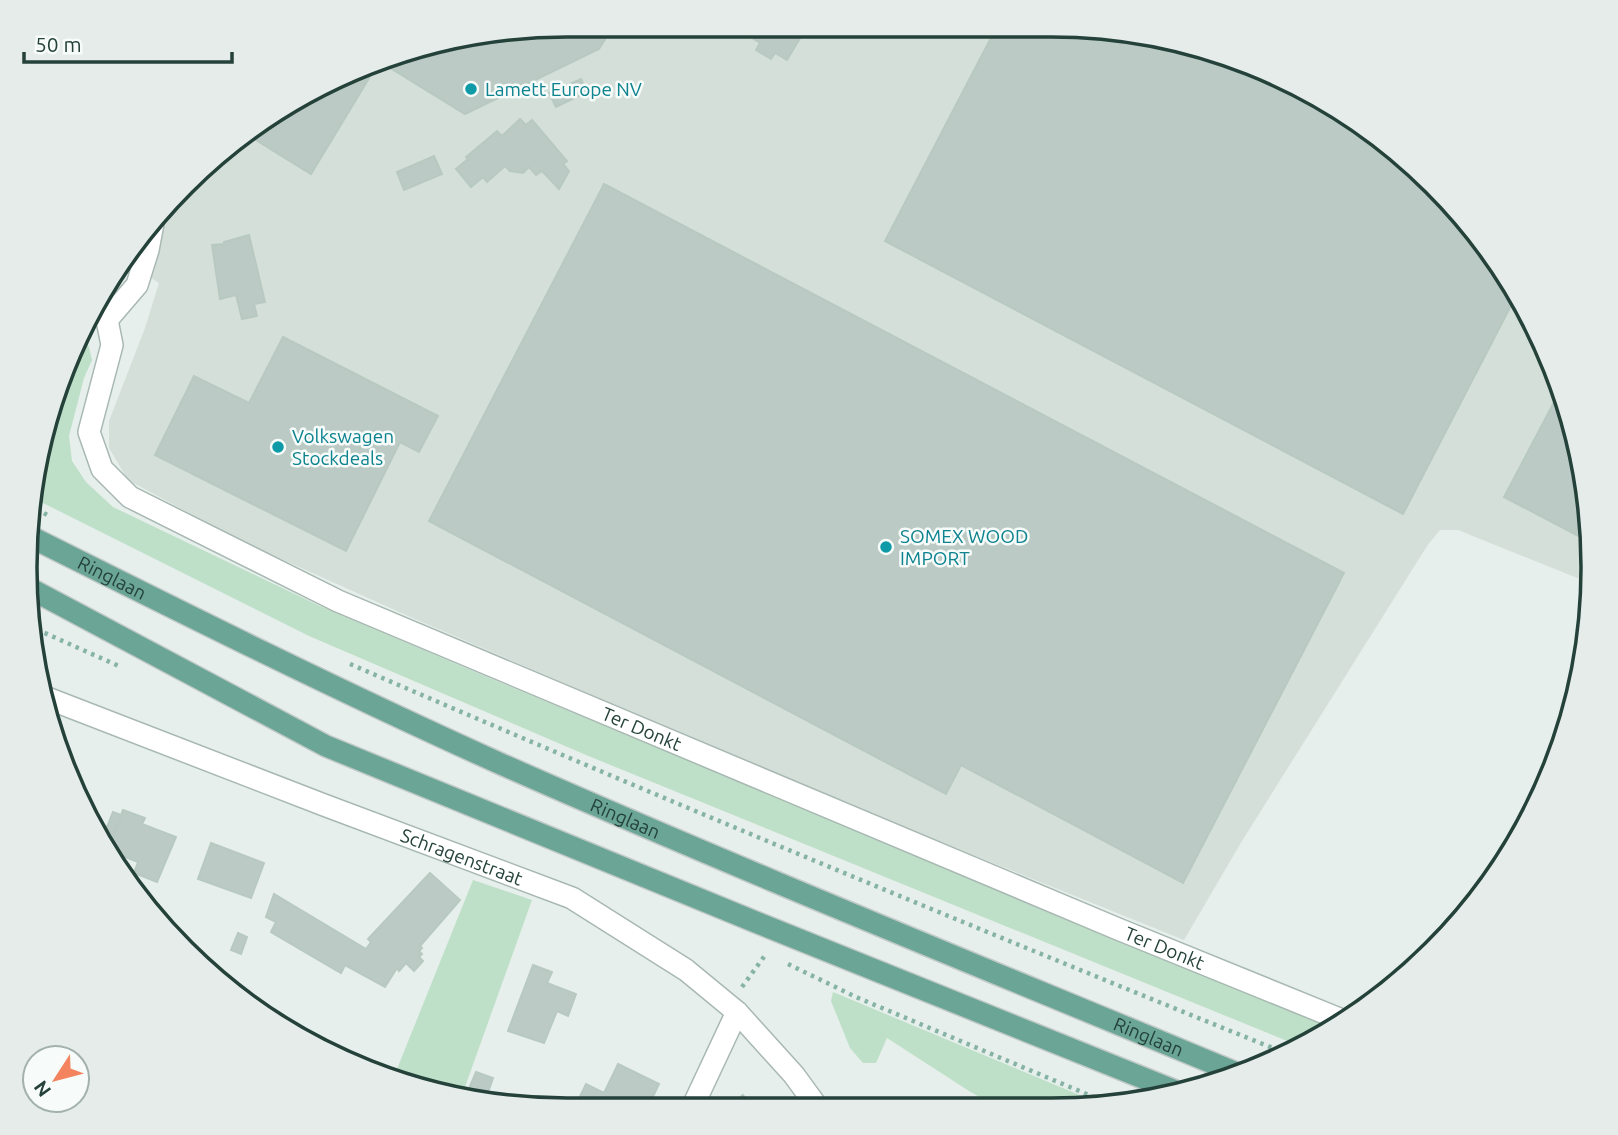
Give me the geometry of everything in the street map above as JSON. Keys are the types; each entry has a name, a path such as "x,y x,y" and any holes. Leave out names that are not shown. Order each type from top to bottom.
{"main road":[{"name":"Ringlaan","path":"38,540 351,695 502,764 745,869 1225,1068"},
{"path":"38,593 326,746 1163,1086"}],"street":[{"name":"Ter Donkt","path":"150,239 137,285 101,316 112,345 89,432 102,469 130,497 338,601 1118,929 1333,1016"},
{"name":"Schragenstraat","path":"54,701 572,898 686,970 733,1008 794,1075 811,1098"},
{"path":"696,1098 733,1008"}],"path":[{"path":"40,511 62,523"},
{"path":"342,661 1068,966 1274,1049"},
{"path":"733,1008 766,954"}],"shaded area":[{"path":"568,37 1050,37 1120,41 1154,47 1188,55 1254,77 1316,108 1374,146 1400,168 1426,192 1472,244 1527,333 1553,397 1577,498 1581,579 1458,530 1440,530 1427,546 1242,841 1184,940 827,796 408,616 237,539 128,480 109,448 109,421 145,328 159,283 131,266 146,244 192,192 244,146 333,91 364,77 430,55 498,41"}],"green space":[{"path":"86,343 92,360 84,378 69,436 72,461 86,482 113,507 320,606 1322,1023 1289,1042 586,755 309,636 41,502 55,430"},
{"path":"473,880 532,900 465,1088 397,1070"},
{"path":"833,992 1084,1097 981,1098 887,1038 876,1063 863,1063 850,1048 831,1001"}],"building":[{"name":"Lamett Europe NV","path":"606,37 599,49 465,114 390,68 430,55 498,41"},
{"path":"751,37 801,37 787,60 775,53 771,59 756,50 760,43"},
{"path":"991,37 1120,41 1188,55 1254,77 1285,91 1345,126 1374,146 1426,192 1472,244 1511,305 1403,514 885,241"},
{"path":"371,74 311,174 254,139 302,108"},
{"path":"581,79 587,92 556,107 549,93"},
{"path":"520,119 526,125 532,120 567,161 563,164 569,171 559,189 542,171 536,175 529,167 523,173 510,171 505,166 487,182 483,177 471,187 456,169 497,131 502,136"},
{"path":"434,156 442,174 404,190 397,172"},
{"name":"SOMEX WOOD IMPORT","path":"604,184 1344,573 1183,883 961,765 946,794 429,521"},
{"path":"249,235 265,302 254,304 257,316 242,319 236,295 220,299 212,245 224,244"},
{"name":"Volkswagen Stockdeals","path":"283,337 438,416 419,452 400,442 346,551 155,455 194,376 249,403"},
{"path":"1554,401 1571,464 1580,537 1504,497"},
{"path":"123,810 145,818 142,824 176,837 157,882 134,873 138,862 122,856 112,839"},
{"path":"113,812 121,815 112,840 104,826 107,827"},
{"path":"211,843 264,863 251,898 198,879"},
{"path":"430,873 460,900 420,946 422,948 419,951 422,954 419,957 423,961 414,971 406,963 399,971 397,968 385,987 345,965 341,973 271,932 276,922 266,917 274,894 366,949 371,942 368,939"},
{"path":"238,933 247,937 241,954 231,950"},
{"path":"533,965 552,972 547,983 576,994 568,1016 557,1011 544,1043 508,1031"},
{"path":"618,1064 659,1084 652,1098 579,1098 586,1084 604,1093"},
{"path":"476,1072 493,1078 488,1092 469,1089"}],"place":[{"name":"Lamett Europe NV","path":"471,89"},
{"name":"Volkswagen Stockdeals","path":"278,447"},
{"name":"SOMEX WOOD IMPORT","path":"886,547"}]}
